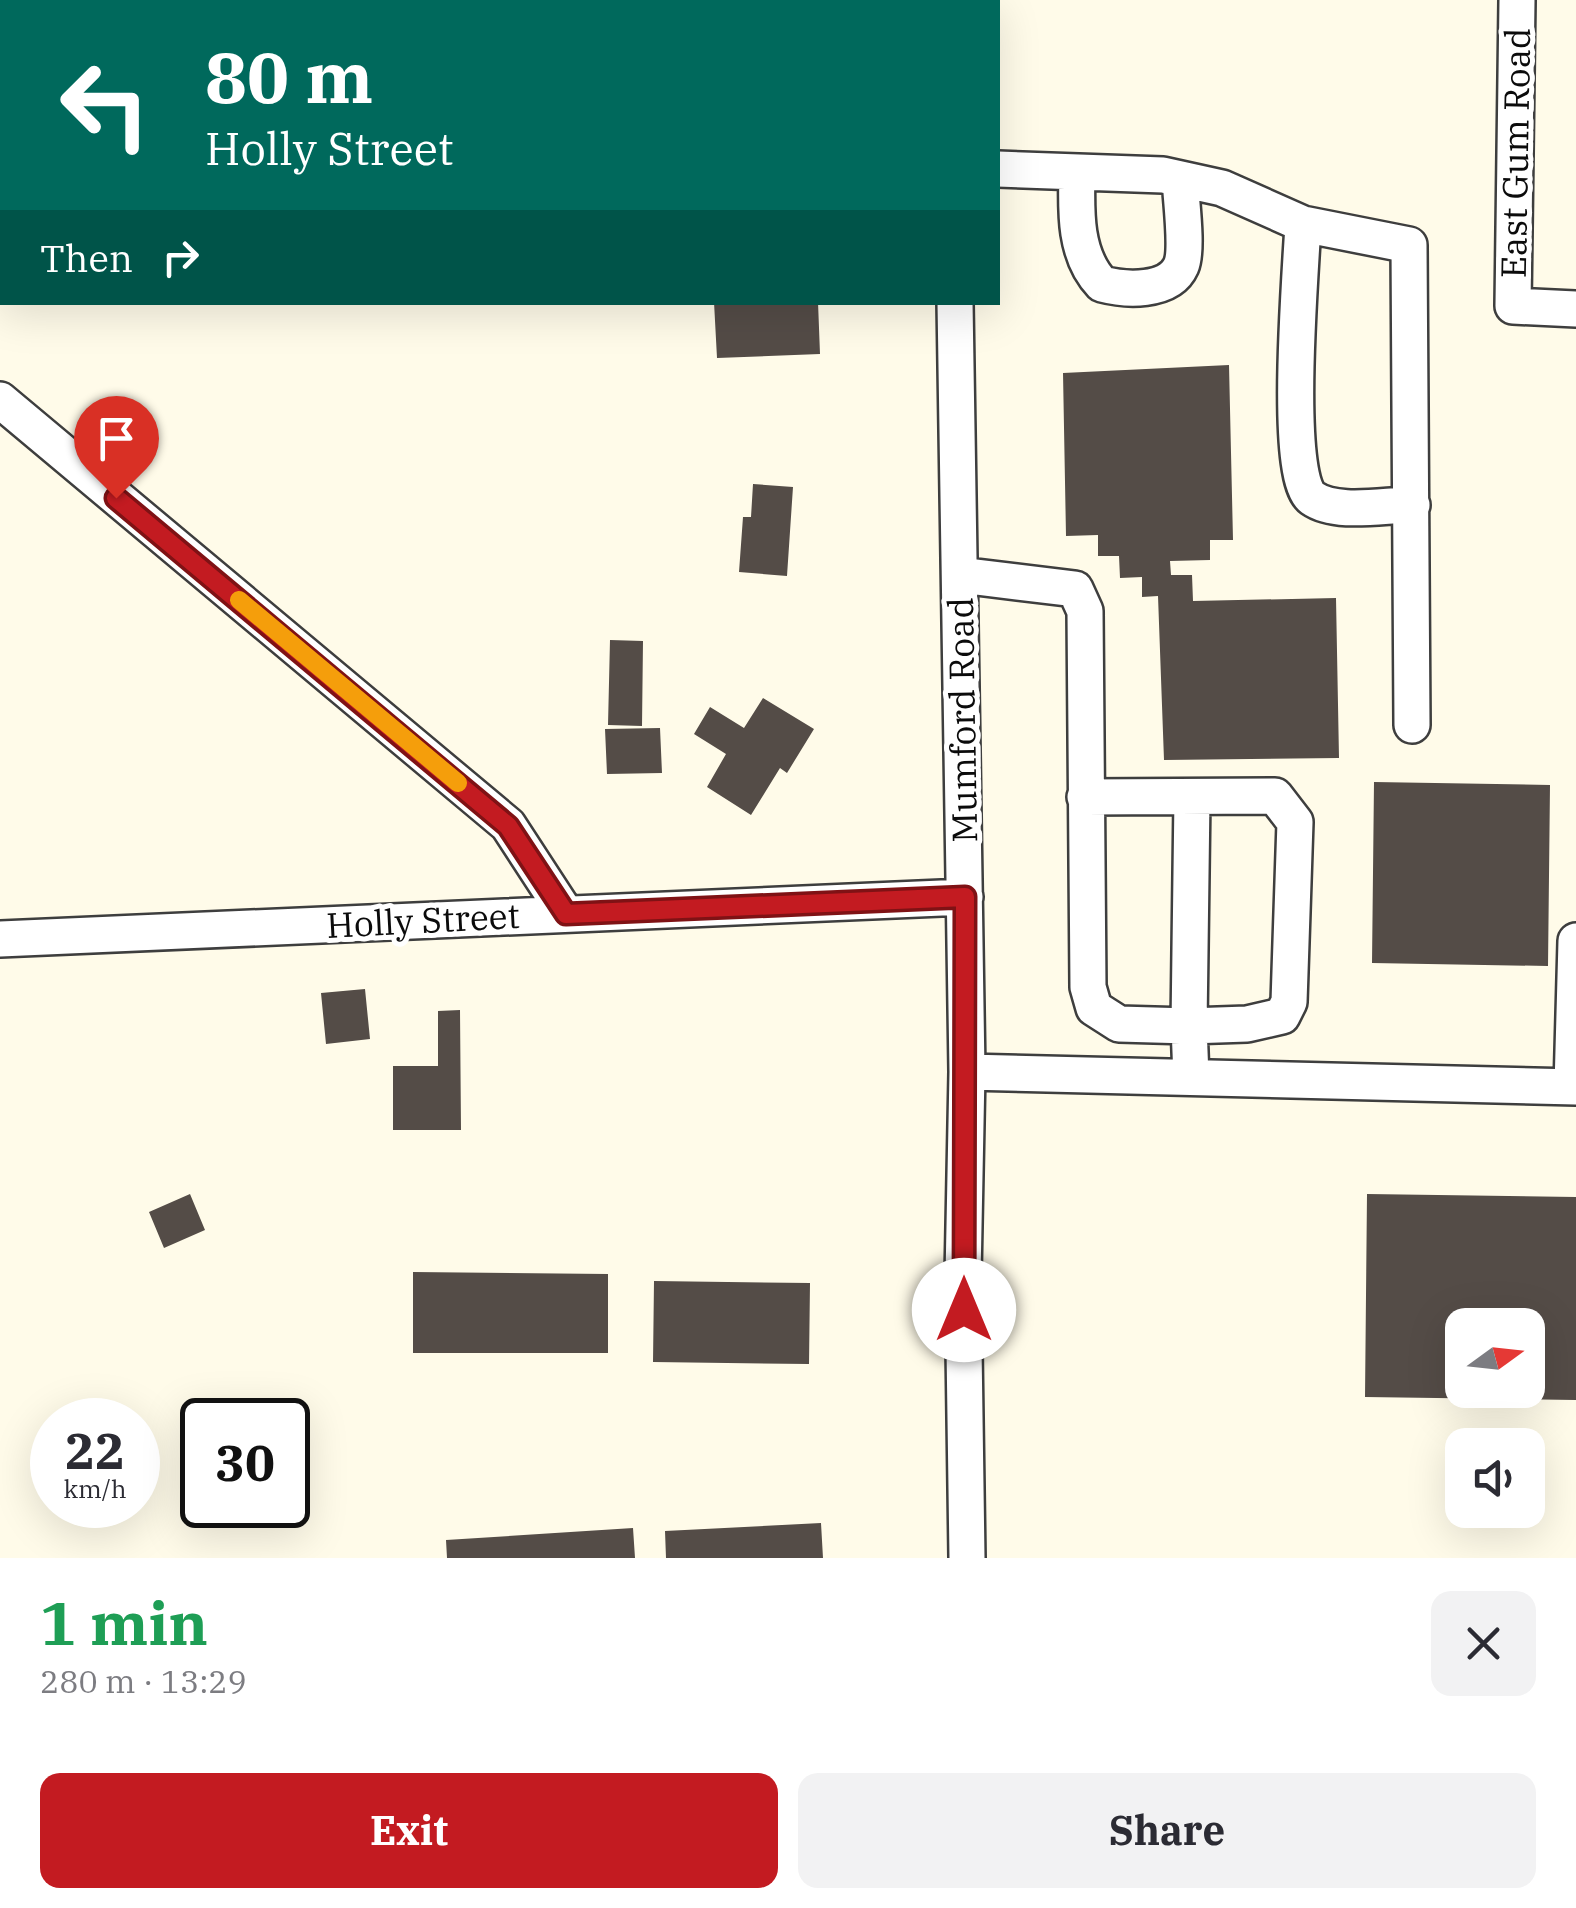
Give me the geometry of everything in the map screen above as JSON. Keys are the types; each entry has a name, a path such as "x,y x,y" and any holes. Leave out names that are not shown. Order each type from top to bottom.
{"street":[{"name":"East Gum Road","path":"1518,0 1513,306 1576,309"},
{"path":"1000,169 1180,179 1222,188 1303,224 1409,245 1412,724"},
{"path":"1078,172 1076,211 1086,258 1102,284 1118,288 1140,288 1170,279 1182,264 1180,179"},
{"path":"1303,224 1295,407 1300,484 1312,498 1334,506 1412,505"},
{"name":"Mumford Road","path":"956,305 967,1072 967,1558"},
{"path":"0,400 508,826 566,914"},
{"path":"960,575 1075,589 1085,612 1086,937 1088,987 1094,1008 1119,1024 1247,1024 1282,1016 1289,1002 1295,822 1276,796 1086,797"},
{"path":"1191,1078 1192,797"},
{"name":"Holly Street","path":"0,939 965,897"},
{"path":"967,1072 1574,1087 1576,942"}],"building":[{"path":"714,305 818,305 820,354 717,358"},
{"path":"1229,365 1233,540 1210,540 1210,560 1170,561 1171,575 1192,575 1193,601 1336,598 1339,758 1164,760 1158,596 1142,597 1142,577 1120,578 1119,556 1098,556 1098,535 1066,536 1063,373"},
{"path":"753,484 793,487 787,576 739,572 743,517 751,517"},
{"path":"610,640 643,641 642,726 608,725"},
{"path":"763,698 814,729 787,773 780,768 751,815 707,787 726,754 694,734 710,707 744,728"},
{"path":"660,728 662,773 607,774 605,729"},
{"path":"1374,782 1550,785 1548,966 1372,963"},
{"path":"365,989 370,1039 326,1044 321,993"},
{"path":"460,1010 461,1130 393,1130 393,1066 438,1066 438,1011"},
{"path":"190,1194 205,1230 164,1248 149,1212"},
{"path":"1367,1194 1576,1197 1576,1400 1545,1400 1545,1308 1445,1308 1445,1398 1365,1397"},
{"path":"413,1272 608,1274 608,1353 413,1353"},
{"path":"654,1281 810,1283 809,1364 653,1362"},
{"path":"821,1523 823,1558 666,1558 665,1531"},
{"path":"633,1528 635,1558 447,1558 446,1540"}],"slow traffic":[{"path":"239,600 458,783"}],"route":[{"path":"116,498 508,826 566,914 965,897 964,1310"}]}
